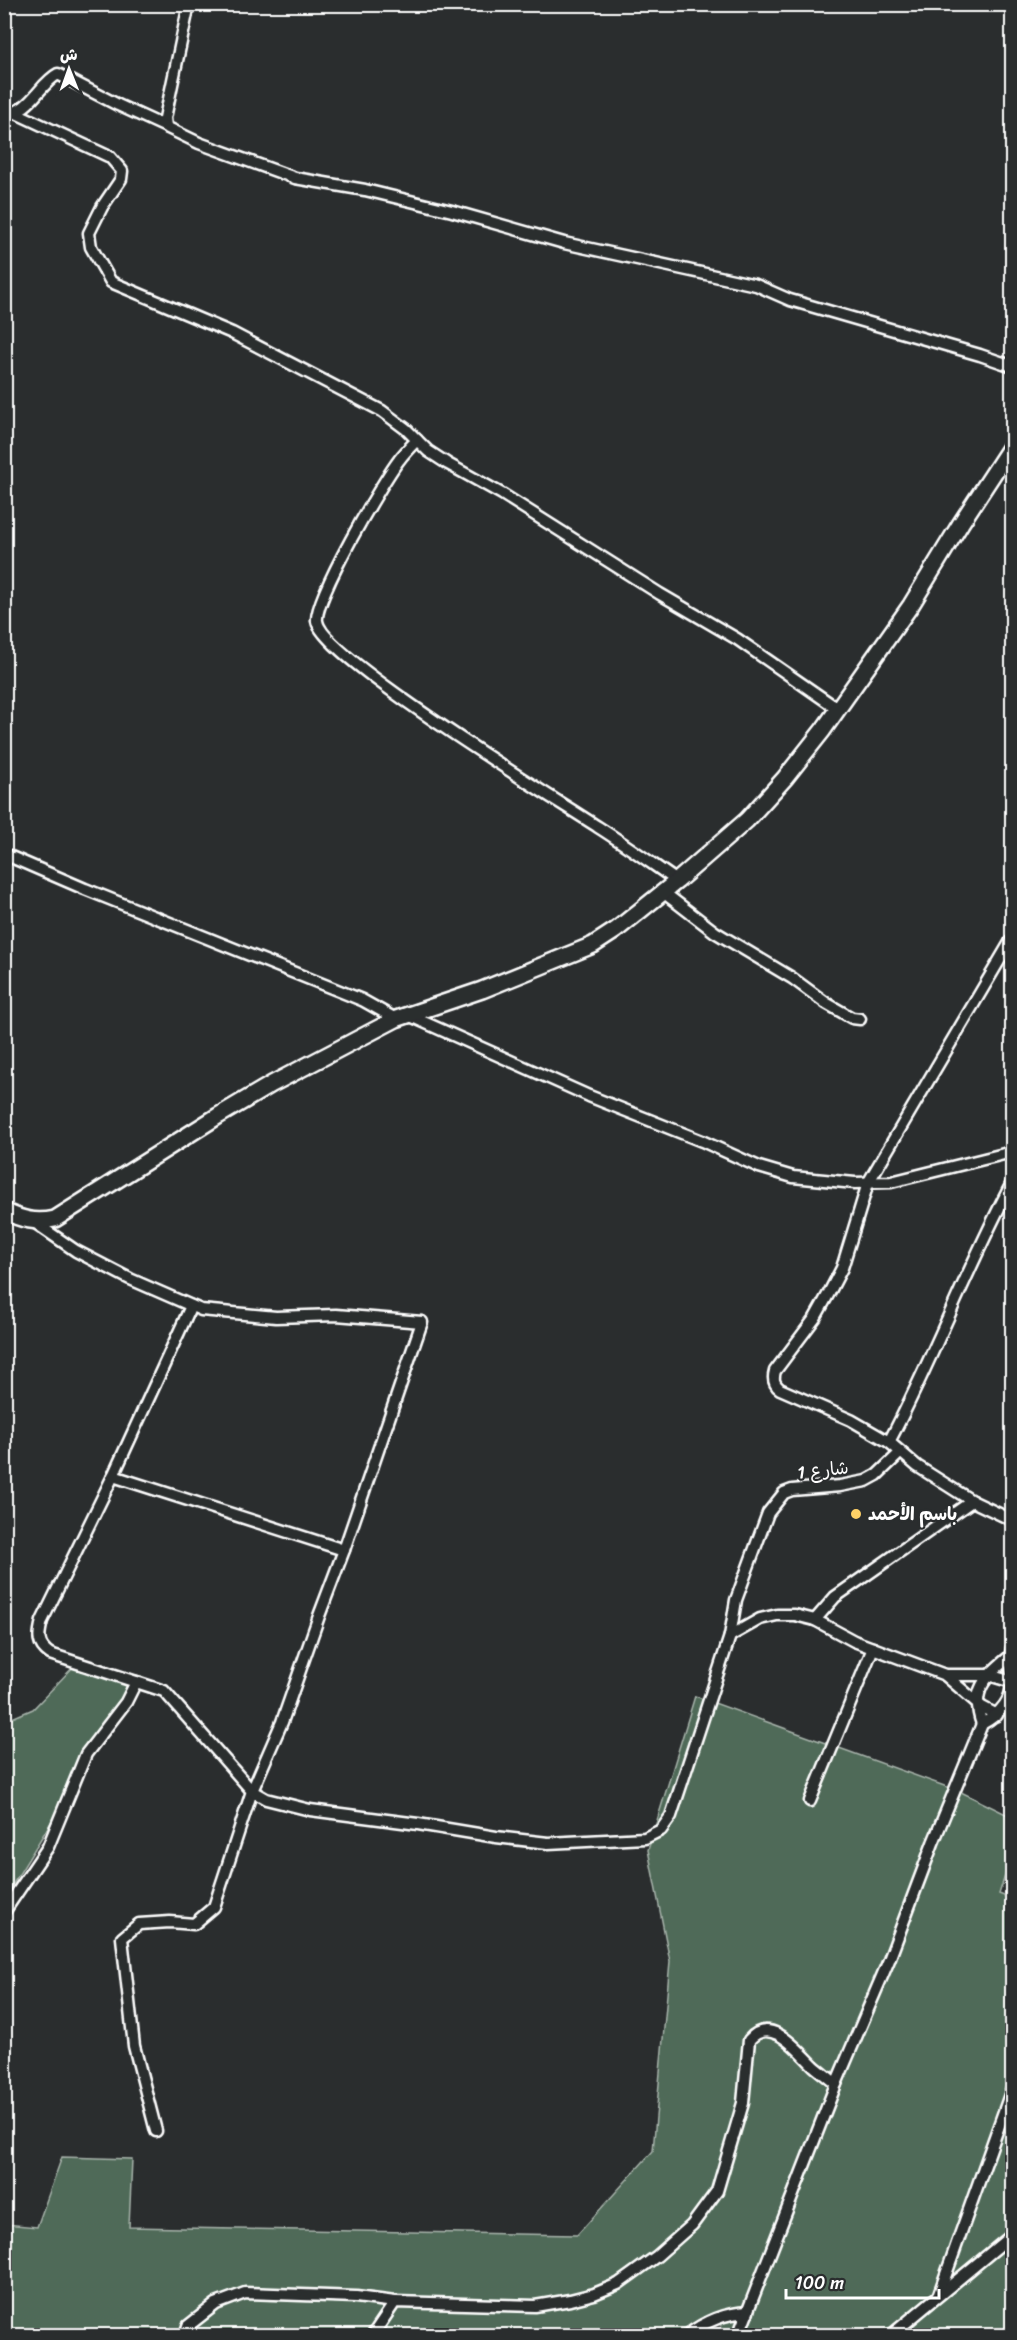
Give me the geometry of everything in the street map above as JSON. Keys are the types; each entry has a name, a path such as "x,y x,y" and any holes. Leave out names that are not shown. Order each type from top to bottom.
{"street":[{"path":"166,127 165,113 189,4"},
{"path":"10,114 35,98 58,74 199,143 295,178 365,190 452,211 564,243 756,285 790,300 1012,366"},
{"path":"10,114 110,157 122,171 121,179 89,232 91,247 111,282 232,333 382,411 428,451 737,639 838,709"},
{"path":"417,440 399,459 377,492 335,571 318,610 319,627 352,660 402,699 623,843 677,882"},
{"path":"4,1211 34,1222 55,1219 71,1211 226,1110 402,1017 491,986 593,945 616,930 677,882 759,807 785,778 838,709 911,605 961,522 1012,445"},
{"path":"4,854 85,889 362,1000 702,1141 759,1167 793,1177 824,1181 891,1182 1012,1152"},
{"path":"663,892 715,932 792,978 826,1003 852,1018 860,1019"},
{"path":"1012,939 868,1183 842,1268 815,1318 775,1371 774,1381 776,1386 788,1393 851,1420 889,1442 917,1466 972,1501 1012,1520"},
{"path":"889,1442 914,1395 994,1217 1012,1183"},
{"path":"34,1222 76,1251 130,1279 191,1306 220,1313 253,1316 336,1315 422,1322 282,1722 252,1791 214,1907 194,1924 170,1922 139,1924 122,1938 134,2046 156,2131"},
{"path":"191,1306 113,1476 42,1622 39,1642 42,1648 50,1654 164,1691 252,1791 266,1799 310,1810 418,1824 496,1838 548,1842 645,1838 661,1830 671,1816 730,1636 760,1619 777,1615 795,1615 815,1620 844,1636 945,1675 982,1707 997,1715"},
{"name":"شارع 1","path":"730,1636 736,1600 746,1570 768,1514 778,1499 792,1490 840,1486 866,1480 877,1475 900,1453"},
{"path":"113,1476 344,1550"},
{"path":"815,1620 835,1597 972,1501"},
{"path":"810,1801 873,1648"},
{"path":"982,1724 976,1701 989,1675 1011,1652"},
{"path":"738,2336 836,2084 889,1960 933,1843 982,1724 997,1715 1006,1703 1012,1682 1011,1652"},
{"path":"945,1675 989,1675 1012,1682"},
{"path":"4,1912 48,1847 86,1754 126,1702 136,1682"},
{"path":"185,2336 188,2326 216,2304 245,2293 356,2297 395,2302 535,2306 594,2294 618,2284 657,2256 692,2224 717,2191 743,2103 749,2040 754,2034 763,2031 777,2033 836,2084"},
{"path":"939,2294 1012,2089"},
{"path":"890,2336 1012,2235"},
{"path":"372,2336 395,2302"},
{"path":"686,2336 699,2326 731,2313 748,2312"}],"green space":[{"path":"77,1663 141,1676 5,1897 5,1721 33,1709"},
{"path":"695,1696 961,1792 1012,1817 1012,1854 999,1894 1012,1899 1012,2335 719,2335 723,2321 687,2336 5,2336 5,2224 37,2227 62,2157 132,2159 129,2227 577,2235 653,2151 670,1961 648,1850"}],"place":[{"name":"باسم الأحمد","path":"856,1514"}]}
